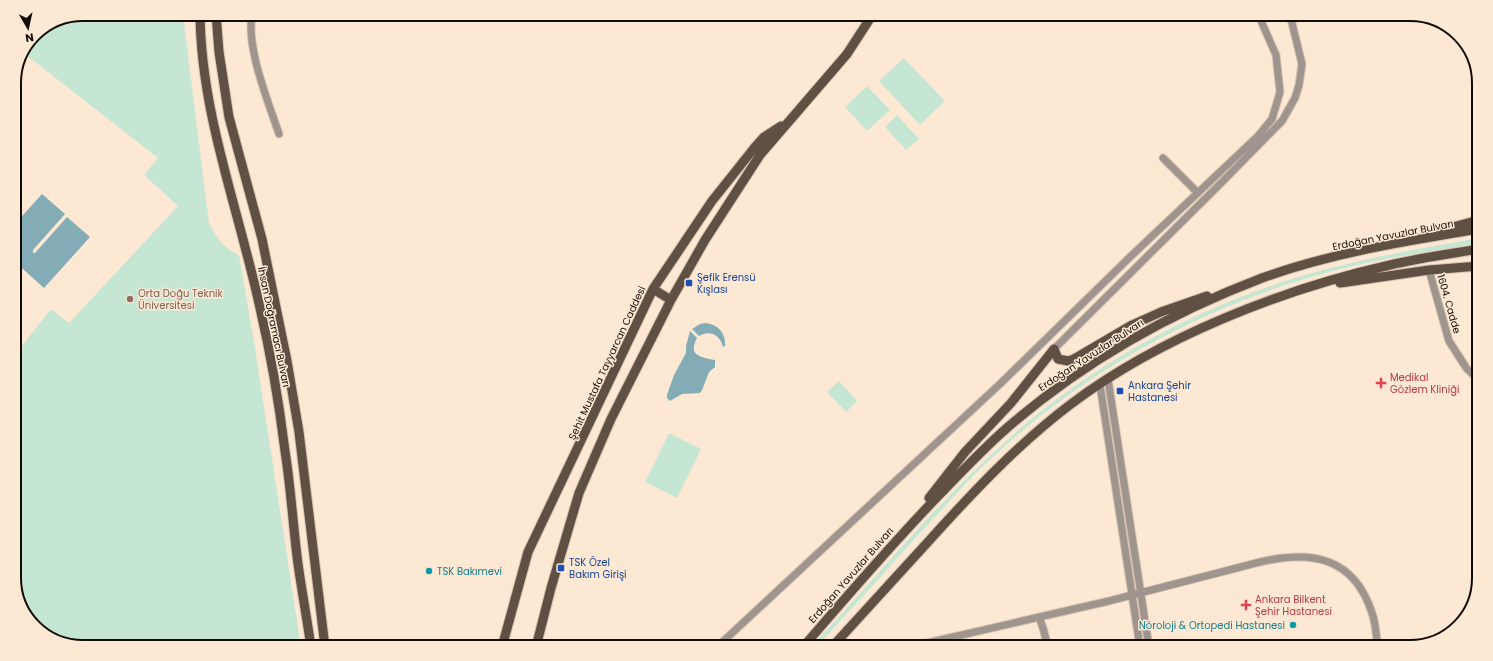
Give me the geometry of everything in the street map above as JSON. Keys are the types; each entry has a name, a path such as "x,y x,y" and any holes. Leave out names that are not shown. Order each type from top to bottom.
{"main road":[{"name":"İhsan Doğramacı Bulvarı","path":"200,21 201,52 214,128 251,270 271,360 286,452 298,565 310,640"},
{"name":"İhsan Doğramacı Bulvarı","path":"217,21 221,66 229,117 262,239 287,361 299,432 324,640"},
{"name":"Şehit Mustafa Tayyarcan Caddesi","path":"538,640 551,588 579,493 611,419 671,300 705,240 760,155 847,54 868,21"},
{"name":"Şehit Mustafa Tayyarcan Caddesi","path":"504,640 528,552 653,289 712,201 755,147 764,137 788,122"},
{"path":"1392,244 1472,222"},
{"name":"Erdoğan Yavuzlar Bulvarı","path":"809,640 902,534 969,464 1003,432 1066,382 1135,338 1194,308 1263,278 1309,264 1392,244 1472,230"},
{"path":"838,640 962,504 996,469 1070,404 1108,379 1149,354 1240,312 1323,284 1389,265 1472,250"},
{"path":"1323,284 1353,282 1429,270 1472,267"},
{"path":"902,534 965,452 1011,403 1054,349 1058,359 1068,361 1074,359 1122,330 1161,312 1263,278"},
{"path":"653,289 671,300"}],"street":[{"path":"252,21 252,40 258,70 279,134"},
{"path":"725,640 1001,383 1258,136 1272,119 1280,92 1276,55 1261,21"},
{"path":"1054,349 1221,183 1286,116 1295,98 1299,85 1302,64 1291,21"},
{"path":"1163,158 1198,193"},
{"name":"1604. Cadde","path":"1429,270 1449,341 1467,369 1472,374"},
{"path":"1108,379 1148,640"},
{"path":"1100,384 1139,640"},
{"path":"945,640 1141,593 1278,558 1304,556 1321,559 1335,565 1348,574 1358,584 1373,615 1377,640"},
{"path":"1039,617 1046,640"}],"green space":[{"name":"Orta Doğu Teknik Üniversitesi","path":"83,21 184,21 209,223 221,242 239,255 254,342 300,640 71,639 52,632 39,622 31,612 24,598 21,582 21,347 51,309 69,323 178,206 144,175 158,158 28,56 32,48 48,48 49,31 71,22"},
{"path":"904,58 945,101 920,125 879,81"},
{"path":"867,86 890,110 867,131 845,107"},
{"path":"897,115 919,139 906,150 885,127"},
{"path":"1472,239 1472,244 1369,262 1333,271 1241,301 1197,320 1112,366 1072,392 997,453 967,482 822,640 817,640 930,516 980,465 1038,413 1073,388 1146,342 1184,322 1224,304 1264,288 1305,275 1391,254"},
{"path":"839,381 857,401 846,412 827,392"},
{"path":"669,433 701,449 677,498 645,482"}],"water":[{"path":"42,194 65,214 33,250 33,253 35,253 67,217 90,237 44,288 21,267 21,217"},
{"path":"705,323 714,325 723,333 725,346 723,347 722,343 714,334 707,333 699,336 692,329"},
{"path":"690,331 697,338 694,344 694,349 697,355 715,360 715,367 709,372 700,393 682,394 670,401 667,398 667,395 674,375 686,353 686,346"}],"place":[{"name":"Şefik Erensü Kışlası","path":"689,283"},
{"name":"Orta Doğu Teknik Üniversitesi","path":"130,299"},
{"name":"Medikal Gözlem Kliniği","path":"1381,383"},
{"name":"Ankara Şehir Hastanesi","path":"1120,391"},
{"name":"TSK Özel Bakım Girişi","path":"561,568"},
{"name":"TSK Bakımevi","path":"429,571"},
{"name":"Ankara Bilkent Şehir Hastanesi","path":"1246,605"},
{"name":"Nöroloji & Ortopedi Hastanesi","path":"1293,625"}]}
